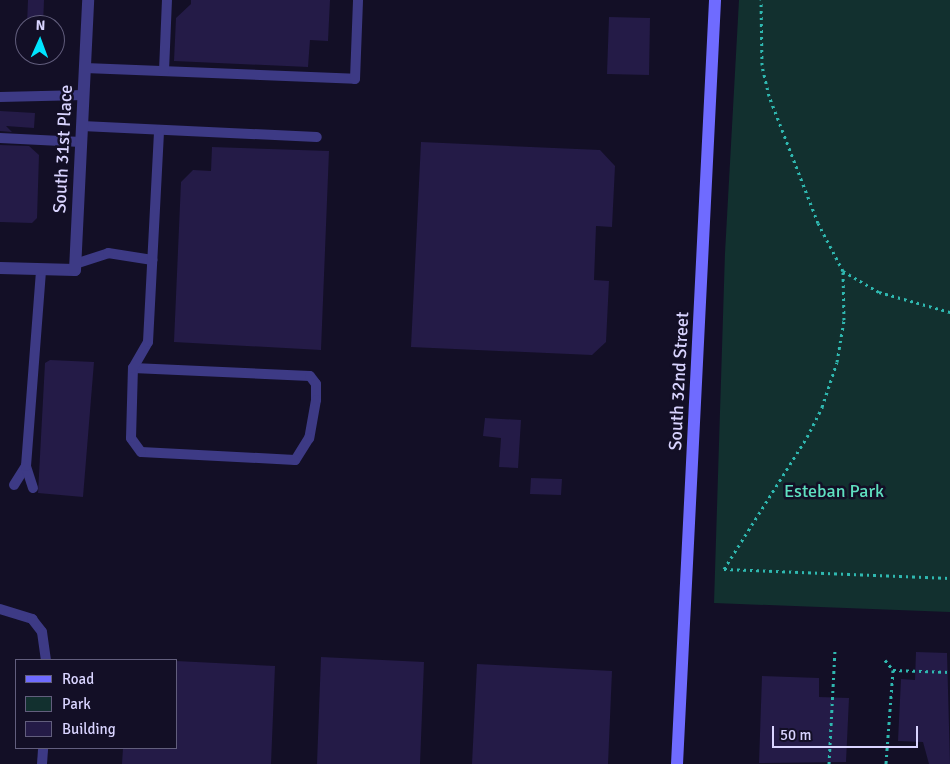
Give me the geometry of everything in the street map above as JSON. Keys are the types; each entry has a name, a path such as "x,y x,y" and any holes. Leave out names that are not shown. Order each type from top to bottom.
{"main road":[{"name":"South 32nd Street","path":"677,764 715,0"}],"street":[{"name":"South 31st Place","path":"75,267 88,0"},
{"path":"0,268 41,270 75,267"}],"lane":[{"path":"164,71 167,0"},
{"path":"85,68 355,79 358,0"},
{"path":"0,97 84,95"},
{"path":"82,126 317,137"},
{"path":"133,368 310,376 316,384 316,400 309,438 295,460 141,452 132,438 133,368 148,342 159,130"},
{"path":"0,138 81,142"},
{"path":"75,267 108,253 152,260"},
{"path":"33,488 26,466 41,270"},
{"path":"14,486 26,466"},
{"path":"0,609 32,619 42,632 46,659"},
{"path":"42,764 43,749"}],"path":[{"path":"761,0 762,65 769,96 818,224 843,271 845,308 838,362 822,407 779,483 724,569 950,578"},
{"path":"843,271 879,292 950,312"},
{"path":"829,764 834,649"},
{"path":"886,660 893,670 886,764"},
{"path":"893,670 950,672"}],"green space":[{"name":"Esteban Park","path":"739,0 950,0 950,612 714,603 725,253"}],"building":[{"path":"28,0 44,0 43,15 27,15"},
{"path":"191,0 330,0 328,41 310,40 308,67 174,61 176,18 191,4"},
{"path":"609,17 650,18 649,75 607,74"},
{"path":"0,111 35,113 34,128 6,126 12,132 0,131"},
{"path":"421,142 600,150 615,166 612,227 596,226 594,280 609,281 606,342 592,355 411,347"},
{"path":"0,145 29,146 39,155 37,218 32,223 0,222"},
{"path":"212,147 329,151 321,350 174,342 181,182 193,170 211,171"},
{"path":"50,360 94,362 83,497 38,493 45,363"},
{"path":"485,418 521,420 518,468 499,467 501,438 483,436"},
{"path":"531,478 562,479 561,495 530,494"},
{"path":"916,652 947,653 950,764 929,764 923,742 898,741 901,679 915,680"},
{"path":"321,657 424,662 420,764 317,764"},
{"path":"178,661 275,666 271,764 122,764 123,749 178,749"},
{"path":"477,664 612,671 608,764 472,764"},
{"path":"762,676 819,678 819,697 849,698 846,762 759,763"}]}
